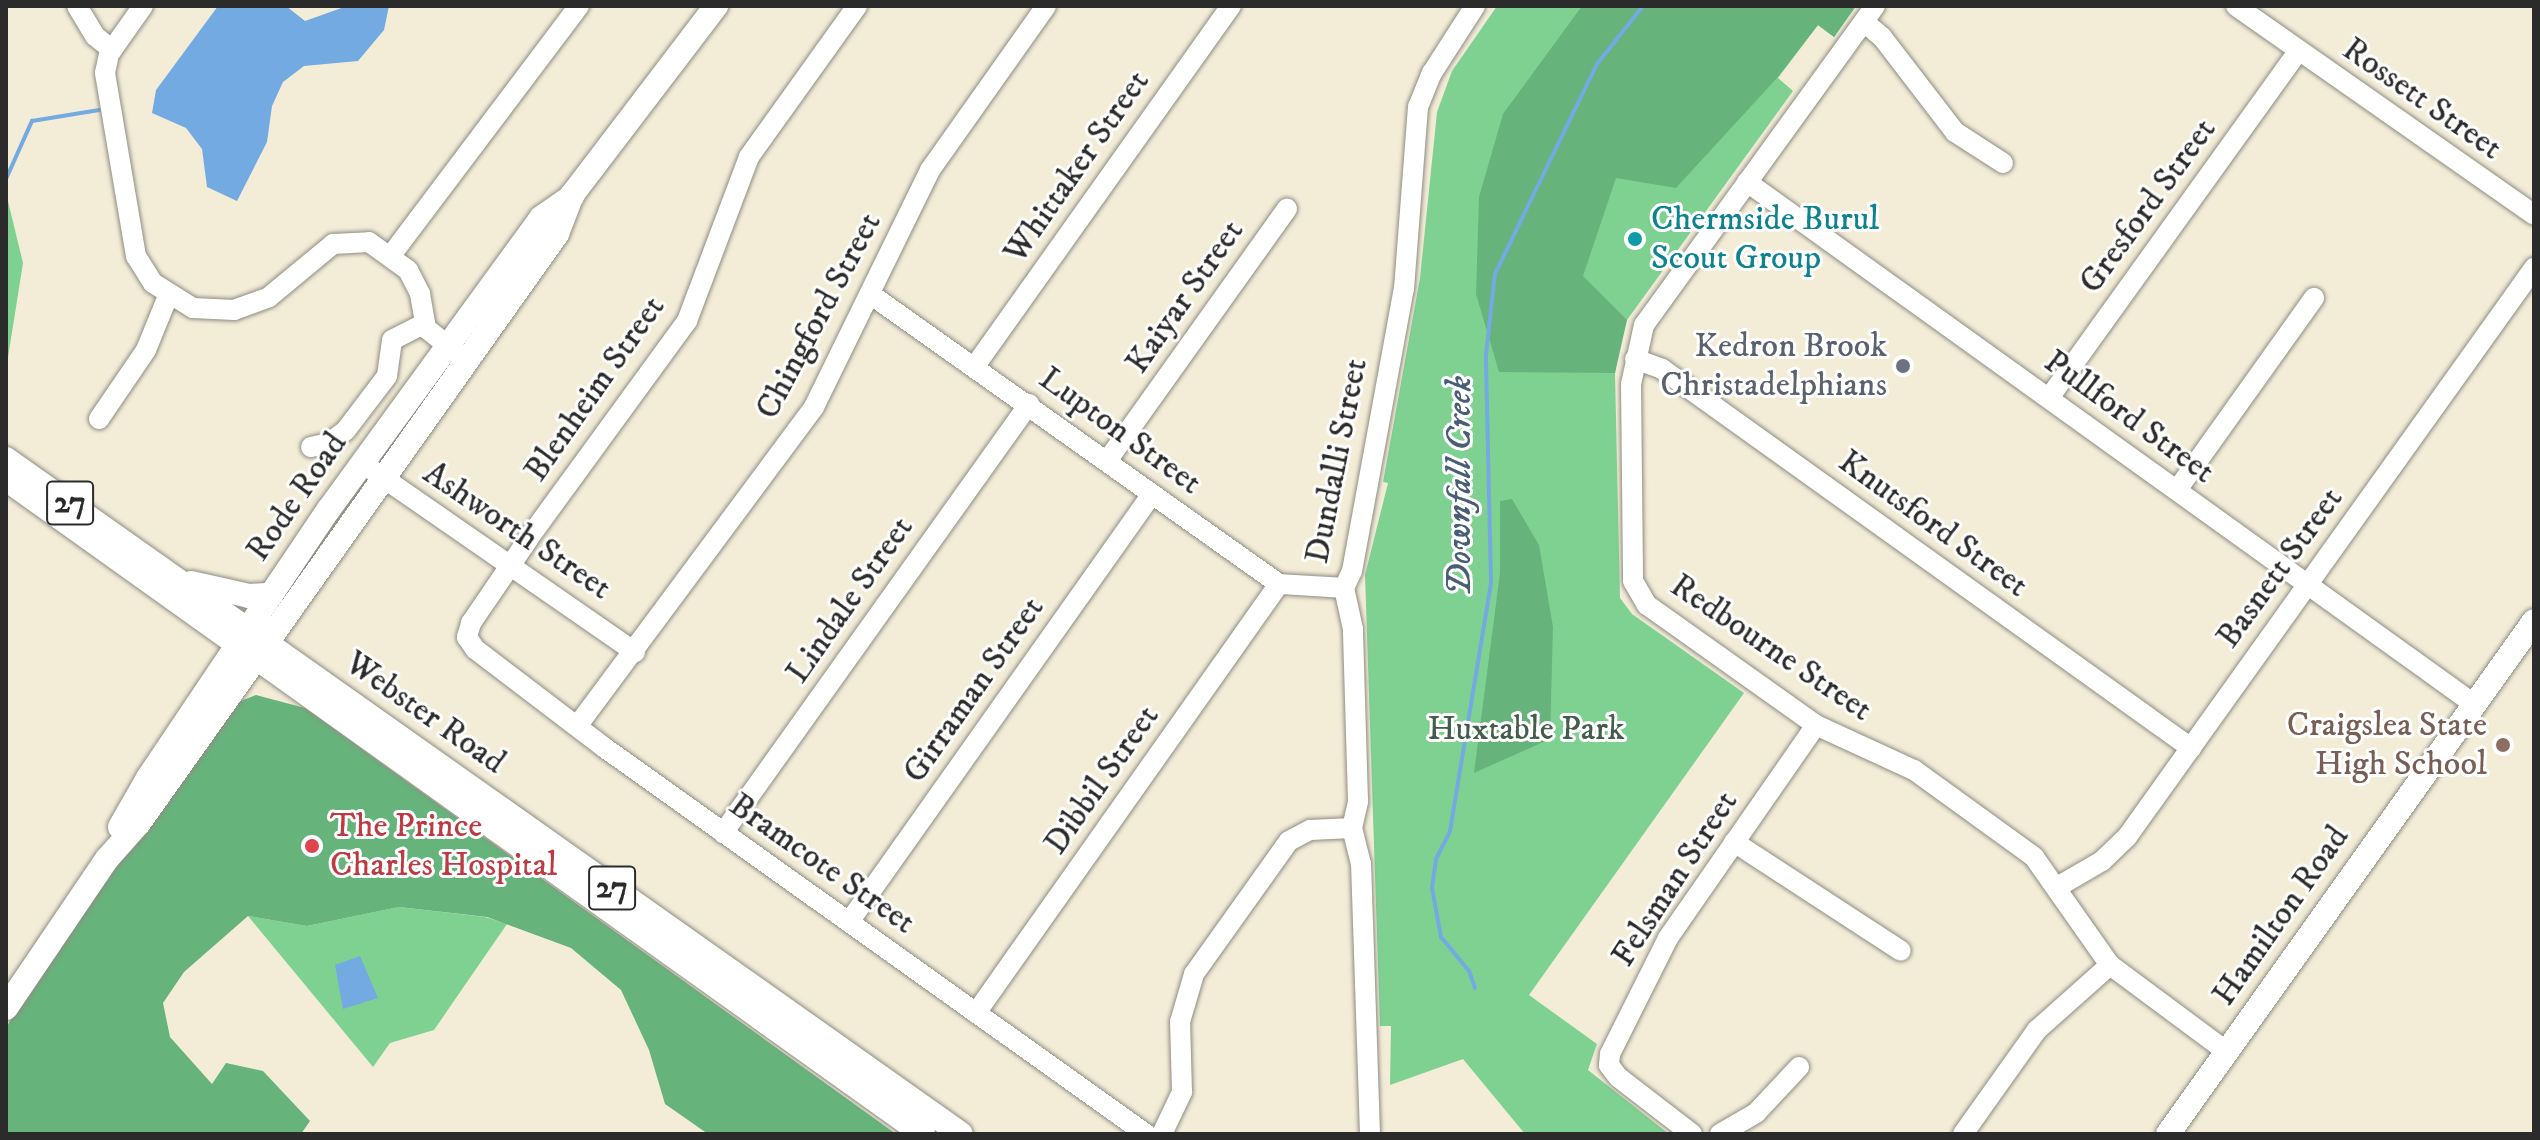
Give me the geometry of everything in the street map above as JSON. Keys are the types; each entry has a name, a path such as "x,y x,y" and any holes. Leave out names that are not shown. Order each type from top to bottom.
{"main road":[{"name":"Rode Road","path":"7,1005 107,859 148,778 224,682 456,354 541,218 572,195 716,6"},
{"name":"Webster Road","path":"6,459 185,583 250,643 283,679 923,1134"},
{"name":"Rode Road","path":"250,643 271,595 372,469"},
{"name":"Webster Road","path":"6,479 208,627 250,643 961,1134"},
{"path":"185,583 249,596 271,595"},
{"name":"Hamilton Road","path":"2168,1134 2534,621"},
{"path":"208,627 224,682 283,679"}],"street":[{"path":"77,6 95,36 112,50"},
{"path":"143,6 112,50 106,81 133,245 142,269 168,296 193,308 234,310 269,297 333,244 360,240 392,254 417,286 424,324 456,354"},
{"path":"392,254 579,6"},
{"name":"Blenheim Street","path":"467,637 471,623 511,565 687,321 749,157 857,6"},
{"name":"Chingford Street","path":"578,725 814,407 930,170 1046,6"},
{"name":"Whittaker Street","path":"975,366 1231,6"},
{"name":"Dundalli Street","path":"1370,1134 1361,864 1352,828 1358,801 1352,609 1344,588 1352,571 1404,289 1418,107 1432,73 1475,6"},
{"name":"Rossett Street","path":"2236,6 2534,215"},
{"path":"1869,14 1887,43 1955,132 2003,163"},
{"name":"Redbourne Street","path":"1869,14 1649,317 1635,359 1632,571 1636,591 1662,616 1816,725 1914,770 2034,857 2059,886 2110,965 2226,1051"},
{"name":"Gresford Street","path":"2049,398 2298,51"},
{"name":"Pullford Street","path":"1747,182 2474,704"},
{"name":"Kaiyar Street","path":"1107,461 1287,209"},
{"name":"Basnett Street","path":"2059,886 2118,847 2534,268"},
{"name":"Lupton Street","path":"870,294 1279,584"},
{"path":"99,419 146,350 168,296"},
{"path":"2177,490 2314,298"},
{"path":"311,447 329,443 346,430 387,376 392,340 424,324"},
{"name":"Knutsford Street","path":"1635,359 1662,369 2191,748"},
{"name":"Lindale Street","path":"723,833 1029,404"},
{"name":"Ashworth Street","path":"372,469 635,652"},
{"name":"Girraman Street","path":"849,922 1152,494"},
{"path":"1279,584 1344,588"},
{"name":"Dibbil Street","path":"976,1013 1279,584"},
{"name":"Bramcote Street","path":"467,637 475,649 723,833 1146,1134"},
{"name":"Felsman Street","path":"1692,1134 1618,1077 1609,1059 1668,938 1816,725"},
{"path":"1162,1134 1182,1092 1180,1022 1194,974 1289,841 1310,830 1352,828"},
{"path":"1734,842 1817,901 1901,951"},
{"path":"1963,1134 2037,1030 2110,965"},
{"path":"1720,1134 1756,1113 1799,1067"}],"green space":[{"name":"Huxtable Park","path":"1497,6 1856,6 1834,37 1818,25 1778,78 1793,91 1627,320 1619,343 1615,374 1620,598 1632,614 1744,693 1529,995 1597,1044 1588,1070 1669,1134 1525,1134 1463,1059 1390,1085 1391,1026 1380,1026 1365,575 1388,483 1383,482 1420,278 1437,112 1452,71"},
{"path":"1582,6 1856,6 1834,37 1818,25 1777,78 1676,188 1616,178 1583,276 1627,320 1615,373 1499,372 1476,294 1479,197 1503,114"},
{"path":"6,193 23,263 6,370"},
{"path":"1512,499 1539,545 1553,627 1550,739 1474,773 1500,573 1500,501"},
{"path":"256,695 305,708 896,1134 708,1134 665,1104 649,1050 621,990 571,948 487,917 399,907 307,926 248,916 184,972 163,1003 170,1037 212,1084 226,1063 263,1071 310,1121 301,1134 6,1134 6,1029 27,985 228,706"},
{"path":"399,907 485,917 507,924 434,1030 390,1043 373,1067 248,916 307,926"}],"water":[{"path":"218,6 286,6 305,21 347,6 389,6 384,30 358,61 304,66 283,82 272,106 267,142 237,201 207,187 202,149 186,128 152,113 156,90"},
{"path":"360,956 378,998 343,1009 335,965"}],"waterway":[{"name":"Downfall Creek","path":"1475,988 1469,971 1441,937 1432,888 1436,859 1450,831 1491,582 1486,355 1495,274 1597,64 1643,6"},
{"path":"6,179 32,121 99,110"}],"place":[{"name":"Chermside Burul Scout Group","path":"1635,239"},
{"name":"Kedron Brook Christadelphians","path":"1903,366"},
{"name":"Craigslea State High School","path":"2503,745"},
{"name":"The Prince Charles Hospital","path":"312,846"}]}
